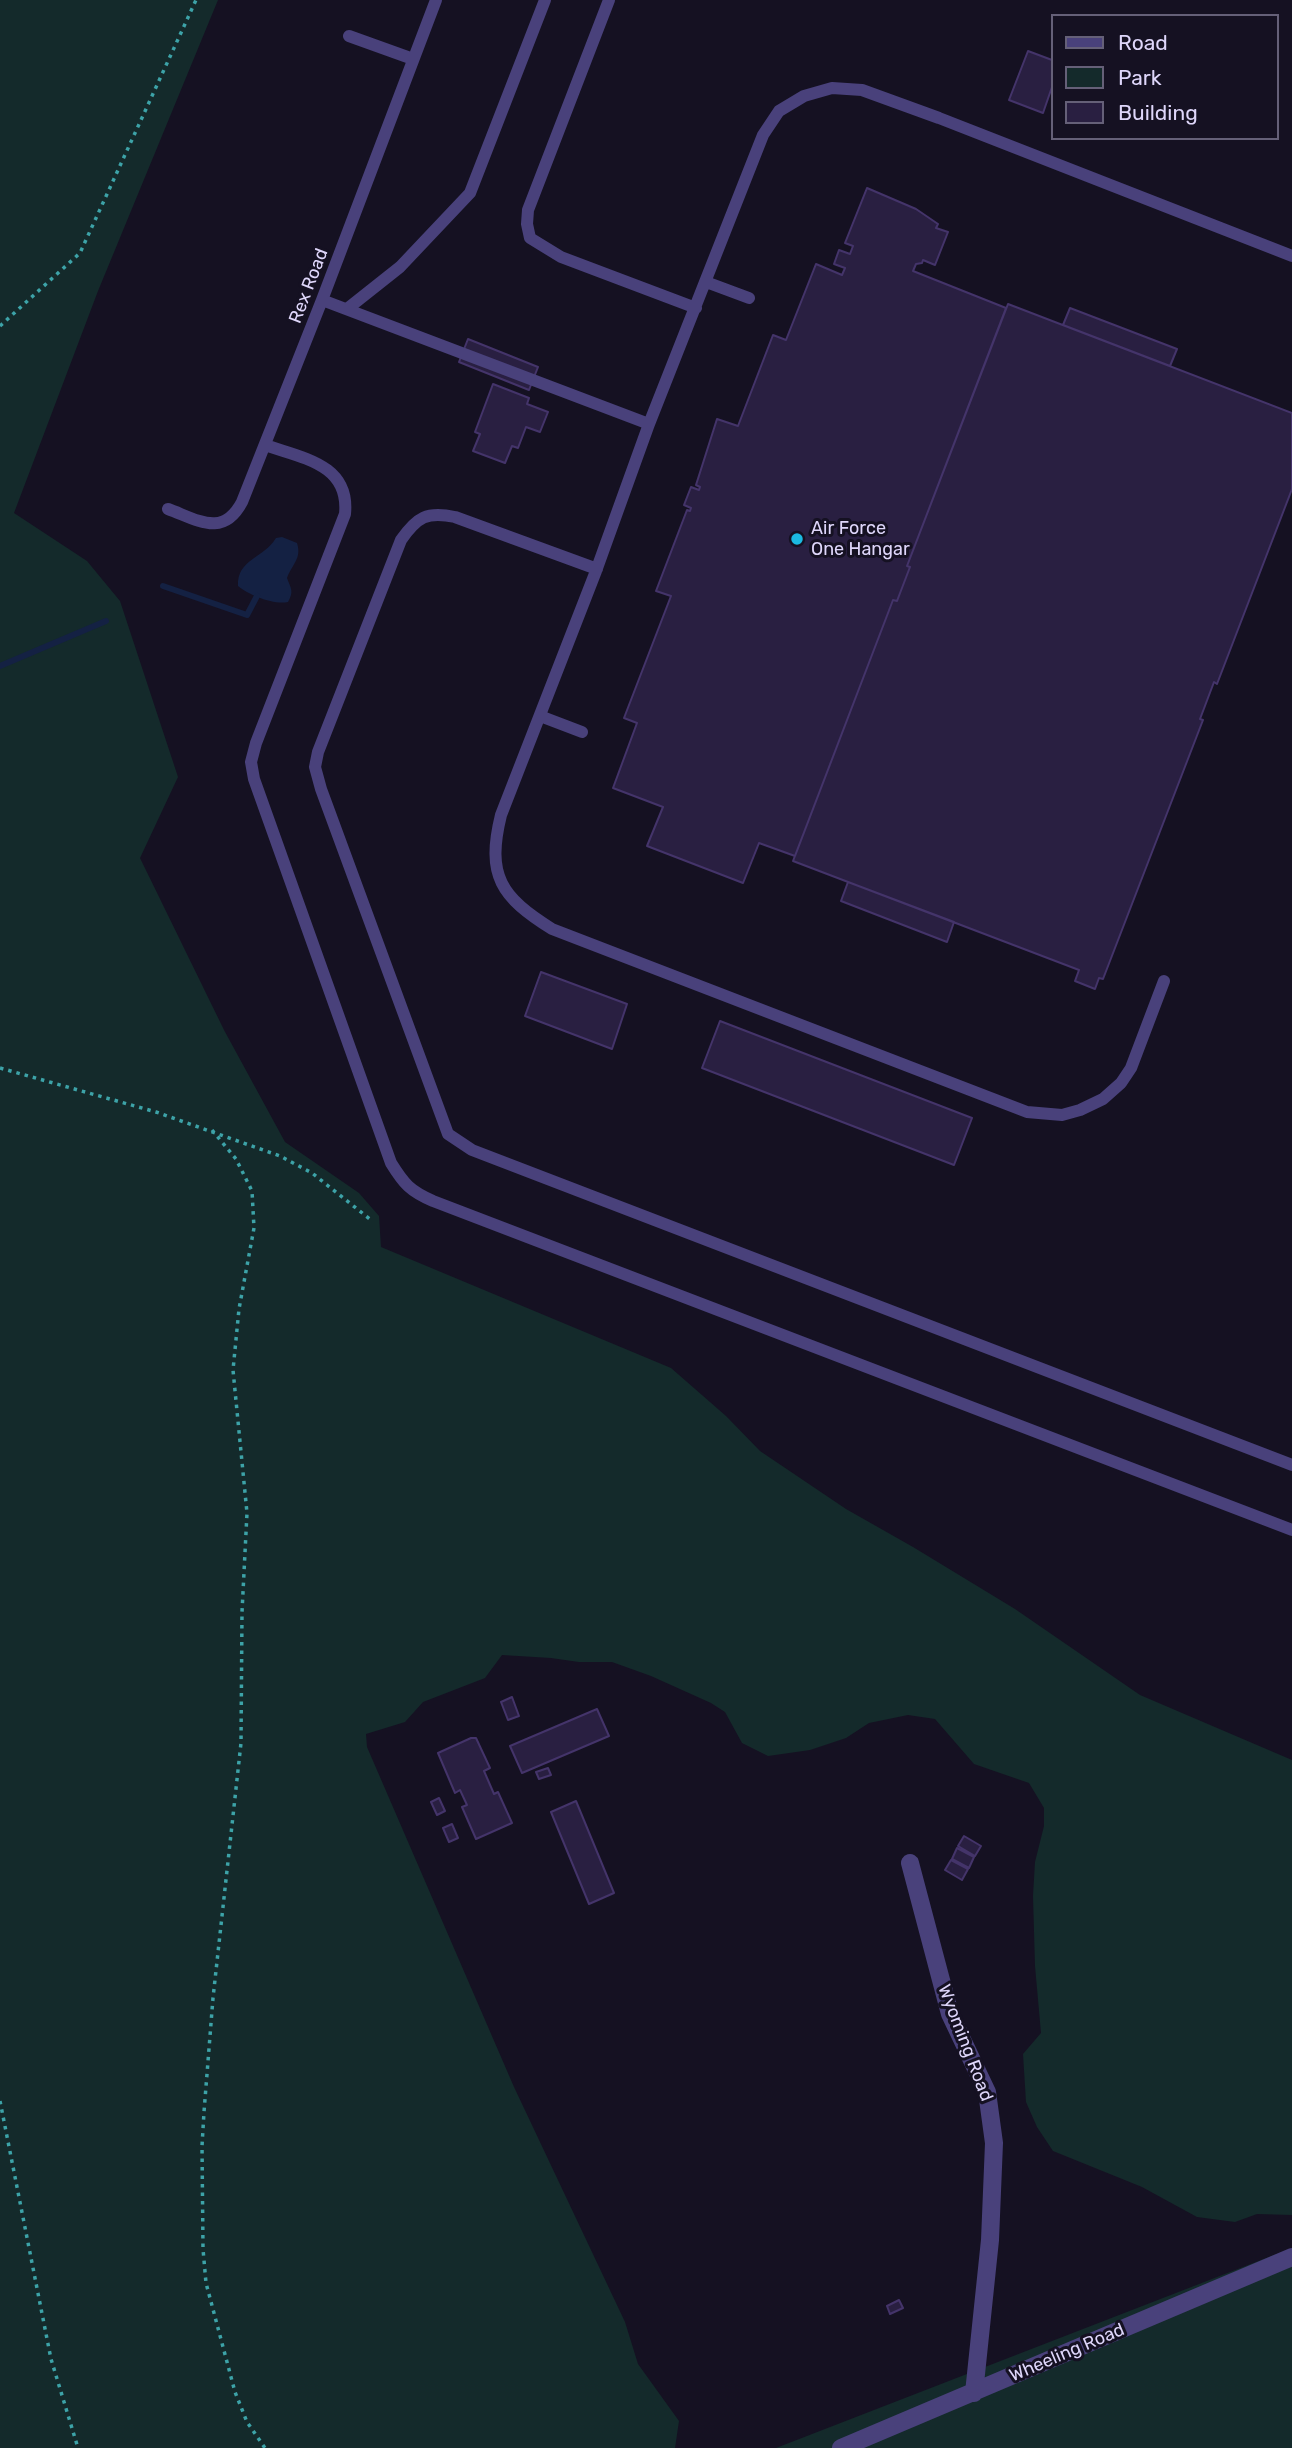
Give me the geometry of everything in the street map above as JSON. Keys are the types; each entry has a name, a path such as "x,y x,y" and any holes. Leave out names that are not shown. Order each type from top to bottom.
{"street":[{"name":"Wyoming Road","path":"910,1863 950,2014 987,2092 994,2143 990,2240 974,2393"},
{"name":"Wheeling Road","path":"841,2448 1292,2257"}],"lane":[{"name":"Rex Road","path":"168,509 215,524 227,522 242,502 436,0"},
{"path":"347,309 400,267 470,193 545,0"},
{"path":"609,0 528,211 530,238 561,257 696,308"},
{"path":"349,36 413,59"},
{"path":"1164,981 1130,1068 1121,1083 1103,1099 1062,1115 1027,1112 552,929 524,911 507,892 496,867 495,840 502,815 597,569 649,424 763,135 779,111 804,96 832,88 862,90 1292,256"},
{"path":"706,282 749,298"},
{"path":"322,300 649,424"},
{"path":"265,445 312,462 330,472 341,482 346,498 345,514 256,743 251,762 254,779 391,1163 403,1182 413,1192 433,1200 1292,1530"},
{"path":"597,569 455,517 438,513 423,517 411,526 401,541 318,752 316,767 321,789 449,1134 472,1150 1292,1465"},
{"path":"540,716 582,732"}],"path":[{"path":"0,326 80,253 196,0"},
{"path":"0,1068 212,1130 280,1156 312,1173 371,1220"},
{"path":"212,1130 236,1159 252,1191 254,1228 239,1308 233,1370 247,1513 242,1612 241,1743 213,1998 204,2112 203,2249 206,2283 235,2392 247,2422 265,2448"},
{"path":"0,2101 51,2359 78,2448"}],"green space":[{"path":"0,0 218,0 98,291 14,513 87,561 120,601 178,777 140,858 224,1030 285,1142 359,1193 379,1216 381,1247 671,1368 726,1416 760,1451 846,1509 1015,1609 1140,1695 1292,1760 1292,2215 1257,2214 1235,2222 1197,2217 1142,2187 1053,2151 1037,2127 1026,2102 1023,2054 1041,2033 1033,1896 1035,1862 1044,1826 1044,1808 1029,1783 974,1764 935,1719 908,1715 869,1723 846,1738 810,1750 768,1756 742,1743 725,1712 651,1676 612,1662 502,1655 485,1678 423,1702 405,1722 366,1734 367,1747 514,2087 625,2322 638,2364 679,2421 675,2448 0,2448"},
{"path":"1292,2248 1292,2448 776,2448"}],"water":[{"path":"282,537 297,543 298,549 287,578 291,592 288,602 282,603 248,593 238,586 239,577 246,564 276,538"}],"building":[{"path":"1028,51 1050,59 1050,93 1043,113 1009,100"},
{"name":"Air Force One Hangar","path":"867,188 916,209 938,224 936,228 948,232 935,265 923,260 922,263 916,264 913,271 1006,308 907,566 910,567 897,601 893,600 795,856 759,843 743,883 647,846 663,807 613,788 637,723 624,718 671,596 656,591 687,510 690,511 691,508 684,505 691,487 699,490 700,487 696,485 717,419 738,426 773,335 786,340 816,264 842,275 845,268 834,264 839,250 850,254 853,246 845,243"},
{"path":"1008,304 1292,413 1292,489 1217,684 1214,682 1200,719 1203,720 1103,979 1099,978 1095,989 1075,981 1079,970 793,861 893,600 897,601 910,567 907,566"},
{"path":"1070,308 1177,349 1170,366 1063,325"},
{"path":"468,339 538,367 529,390 459,362"},
{"path":"493,384 529,398 527,404 548,412 540,432 526,427 518,448 512,446 505,463 473,451 480,434 475,432"},
{"path":"848,882 954,922 947,942 841,901"},
{"path":"541,972 627,1004 612,1049 525,1016"},
{"path":"720,1021 972,1118 954,1165 702,1068"},
{"path":"512,1697 519,1716 508,1720 501,1702"},
{"path":"597,1709 609,1736 522,1773 510,1746"},
{"path":"476,1738 490,1768 484,1771 494,1794 498,1792 512,1823 476,1839 462,1807 467,1805 460,1790 455,1793 438,1753"},
{"path":"548,1768 551,1775 539,1779 536,1772"},
{"path":"439,1798 445,1811 437,1815 431,1802"},
{"path":"576,1801 614,1893 589,1904 551,1812"},
{"path":"452,1824 458,1838 449,1842 443,1828"},
{"path":"964,1836 981,1846 975,1856 958,1846"},
{"path":"957,1848 974,1857 969,1868 952,1859"},
{"path":"951,1860 968,1869 962,1880 945,1870"},
{"path":"899,2300 903,2308 890,2314 887,2306"}],"waterway":[{"path":"163,586 247,615 257,596"},
{"path":"0,666 106,621"}],"place":[{"name":"Air Force One Hangar","path":"797,539"}]}
